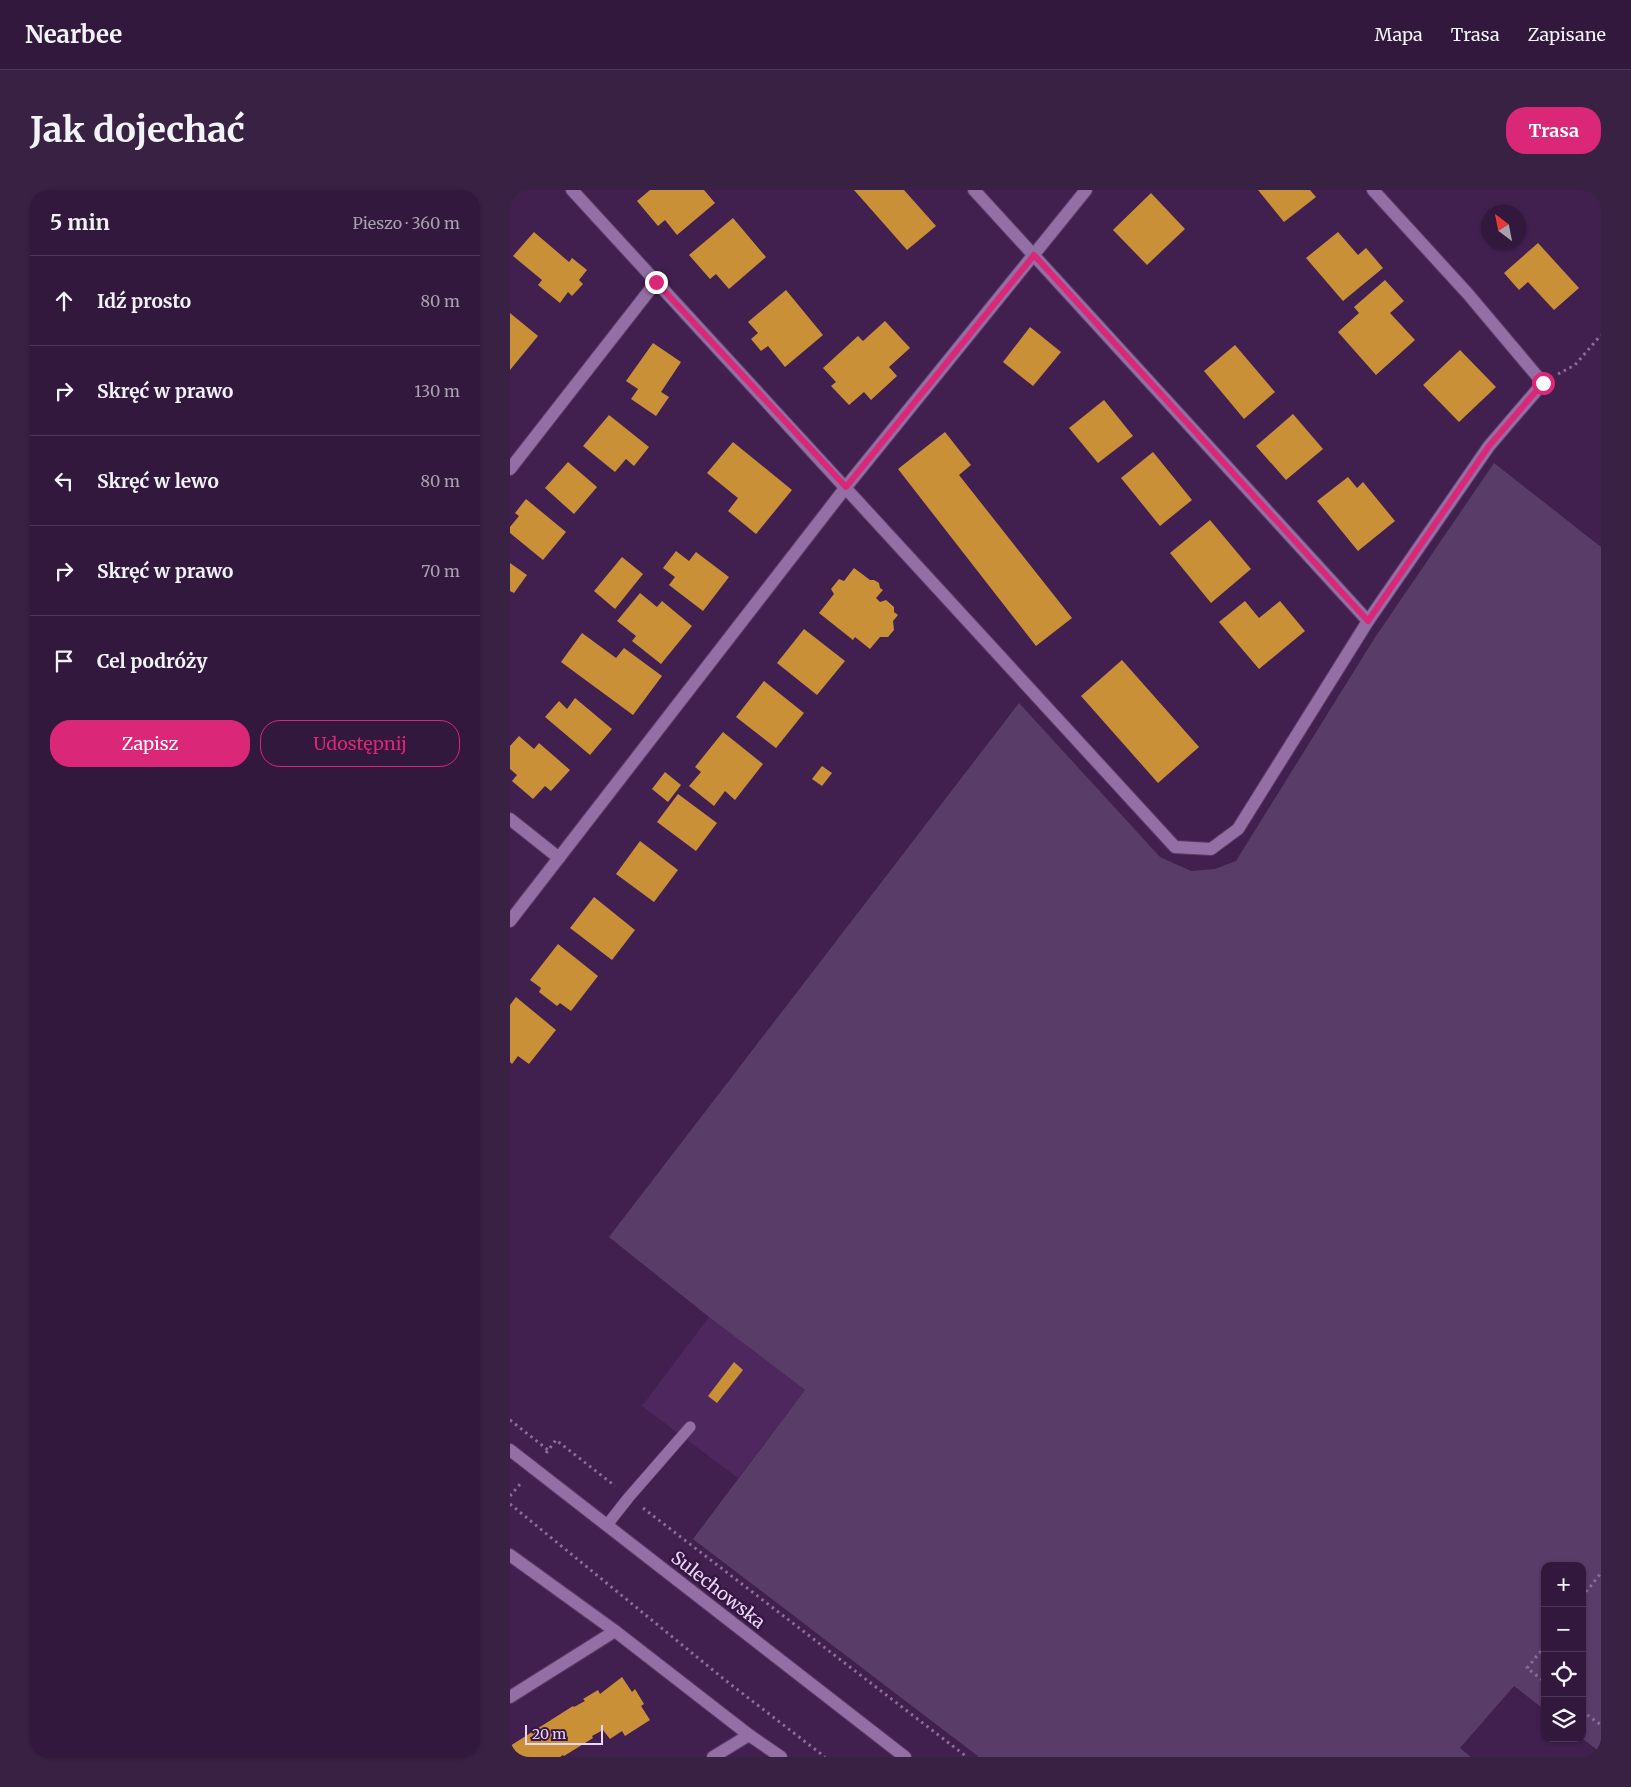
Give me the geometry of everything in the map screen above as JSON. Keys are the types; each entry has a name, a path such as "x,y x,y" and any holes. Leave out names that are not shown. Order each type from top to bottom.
{"street":[{"path":"572,190 1175,847 1211,848 1238,829 1368,621 1489,446 1543,383 1468,294 1373,190"},
{"path":"974,190 1368,621"},
{"path":"510,921 846,487 1086,190"},
{"path":"510,469 656,282"},
{"path":"510,819 559,858"},
{"name":"Sulechowska","path":"510,1450 905,1757"},
{"path":"510,1555 781,1757"},
{"path":"510,1697 615,1632"},
{"path":"713,1757 749,1735"}],"lane":[{"path":"607,1525 690,1427"}],"path":[{"path":"1543,383 1575,365 1601,335"},
{"path":"510,1420 548,1450"},
{"path":"510,1496 556,1440 967,1757"},
{"path":"510,1504 725,1680 825,1757"},
{"path":"1586,1593 1601,1573"},
{"path":"1541,1651 1527,1668 1541,1679"},
{"path":"1586,1714 1601,1725"}],"shaded area":[{"path":"1494,463 1601,547 1601,1753 1586,1741 1586,1562 1541,1562 1541,1707 1514,1686 1460,1748 1471,1757 979,1757 693,1539 805,1390 709,1317 609,1237 1019,703 1160,857 1191,871 1215,869 1236,861 1374,639"},
{"path":"709,1317 805,1390 738,1478 642,1406"}],"building":[{"path":"650,190 704,190 715,203 677,235 665,220 658,226 637,201"},
{"path":"854,190 904,190 936,226 907,250"},
{"path":"1258,190 1310,190 1316,197 1284,222"},
{"path":"1151,193 1185,229 1147,265 1113,230"},
{"path":"733,218 766,257 729,289 716,274 710,279 689,255"},
{"path":"534,232 569,262 572,258 587,270 579,280 583,284 572,296 568,292 560,303 538,285 542,280 513,256"},
{"path":"1338,232 1358,255 1366,248 1383,268 1343,301 1306,258"},
{"path":"1538,243 1579,288 1554,310 1528,282 1519,290 1504,273"},
{"path":"1385,280 1404,301 1390,313 1415,340 1376,375 1338,332 1359,313 1354,307"},
{"path":"786,290 823,335 785,367 768,346 761,351 751,339 758,333 748,322"},
{"path":"510,313 538,336 510,370"},
{"path":"885,321 910,348 889,367 897,376 871,400 864,392 849,405 831,386 836,382 823,368 858,336 863,341"},
{"path":"1030,327 1061,352 1033,386 1003,362"},
{"path":"653,343 681,362 661,392 669,397 656,416 631,399 638,389 626,381"},
{"path":"1235,345 1275,392 1244,419 1204,371"},
{"path":"1460,350 1496,387 1459,422 1423,385"},
{"path":"1104,400 1133,436 1098,463 1069,428"},
{"path":"1293,414 1323,449 1286,480 1256,446"},
{"path":"609,415 649,447 634,466 626,459 615,472 583,446"},
{"path":"945,432 971,465 959,475 1072,618 1036,646 898,469"},
{"path":"733,442 792,490 756,534 728,511 738,498 707,473"},
{"path":"1153,452 1192,500 1160,526 1121,478"},
{"path":"568,462 597,487 574,514 545,488"},
{"path":"1348,477 1357,488 1363,482 1395,521 1358,551 1317,501"},
{"path":"526,499 566,532 543,560 510,533 510,527 519,516 515,513"},
{"path":"1210,520 1251,569 1211,603 1170,553"},
{"path":"676,551 689,561 696,552 729,577 703,611 669,585 675,577 663,568"},
{"path":"622,557 643,574 615,609 594,591"},
{"path":"510,563 527,575 514,593 510,591"},
{"path":"854,568 870,580 879,583 880,588 883,590 876,598 880,602 886,600 894,607 894,612 898,615 893,621 894,630 888,637 880,637 870,649 855,637 853,640 819,613 834,594 831,589 839,579 844,581"},
{"path":"640,593 657,607 662,601 692,626 661,664 632,641 636,636 617,621"},
{"path":"1245,601 1259,618 1280,601 1305,631 1259,669 1219,622"},
{"path":"804,629 845,661 817,695 777,663"},
{"path":"582,633 616,658 624,648 662,676 633,715 561,662"},
{"path":"1122,660 1199,747 1158,783 1081,696"},
{"path":"764,681 804,713 776,748 736,717"},
{"path":"575,698 612,729 590,755 545,717 559,701 567,709"},
{"path":"723,732 763,764 735,800 725,791 714,806 689,786 701,772 695,767"},
{"path":"519,736 534,749 539,743 570,770 551,791 545,786 533,799 512,781 517,775 510,769 510,746"},
{"path":"822,766 832,773 822,786 812,779"},
{"path":"665,772 681,785 668,802 652,789"},
{"path":"678,794 717,823 696,851 657,822"},
{"path":"640,841 678,870 654,902 616,874"},
{"path":"594,897 635,930 612,960 570,928"},
{"path":"558,944 598,976 571,1011 560,1003 557,1006 539,992 541,988 530,980"},
{"path":"516,997 556,1030 529,1064 518,1056 512,1064 510,1062 510,1005"},
{"path":"734,1362 743,1370 717,1403 708,1396"},
{"path":"622,1677 632,1692 635,1689 644,1704 641,1706 650,1720 625,1736 622,1731 610,1739 603,1730 564,1756 510,1757 510,1746 573,1706 585,1701 583,1699 598,1690 600,1694"}],"route":[{"path":"656,282 846,487 1034,255 1368,621 1489,446 1543,383"}]}
